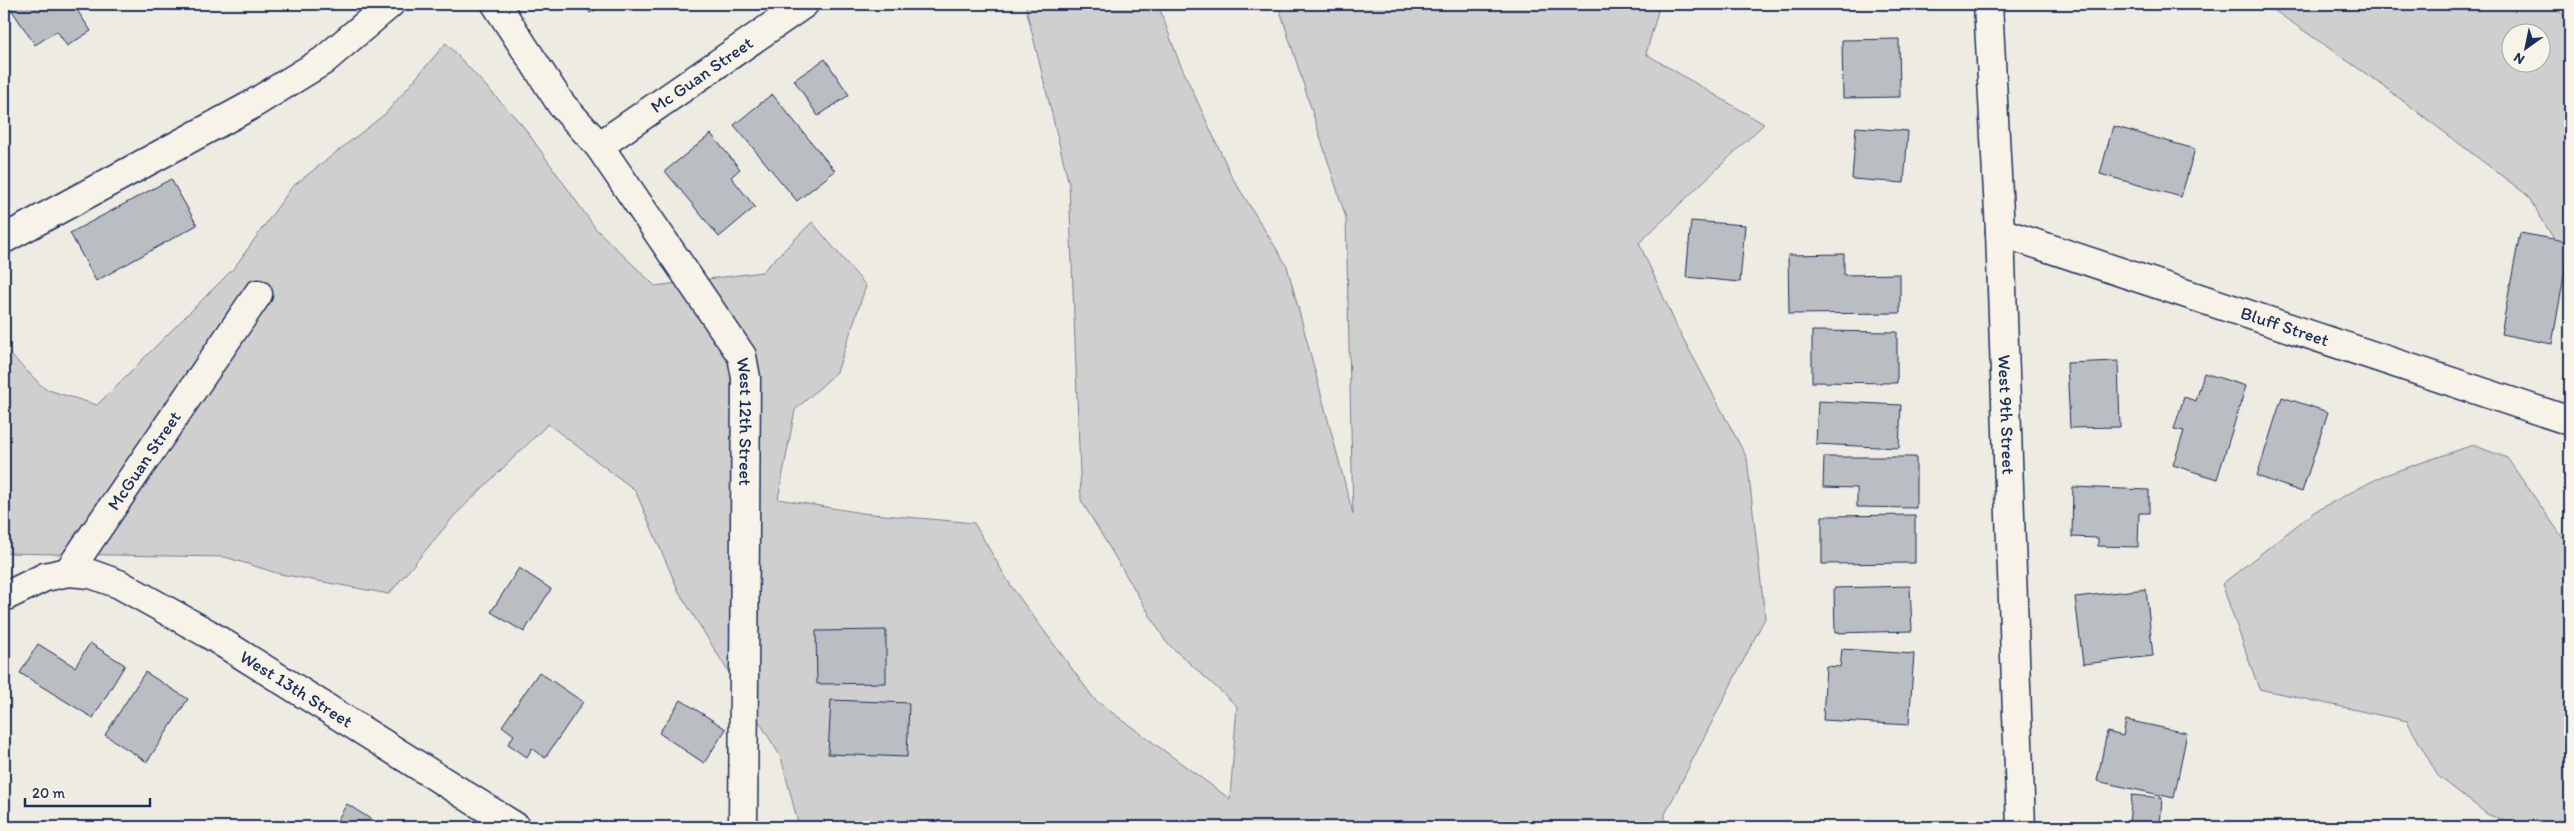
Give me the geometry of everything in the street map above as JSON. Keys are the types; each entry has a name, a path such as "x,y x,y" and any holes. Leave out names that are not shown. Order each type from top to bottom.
{"street":[{"path":"6,233 248,107 323,61 390,4"},
{"name":"West 12th Street","path":"496,4 561,104 599,146 742,356 746,378 743,827"},
{"name":"Mc Guan Street","path":"599,146 804,4"},
{"name":"West 9th Street","path":"1988,4 2000,232 2021,827"},
{"name":"Bluff Street","path":"2000,232 2570,421"},
{"name":"McGuan Street","path":"68,572 258,294"},
{"path":"4,597 44,577 68,572"},
{"name":"West 13th Street","path":"68,572 91,574 120,584 207,633 516,827"}],"shaded area":[{"path":"1025,4 1158,4 1178,59 1232,177 1287,266 1353,514 1346,218 1278,4 1660,4 1646,54 1764,124 1639,243 1677,327 1747,458 1765,618 1665,814 1665,827 799,827 781,757 679,592 635,490 548,424 455,515 389,594 280,574 225,557 4,553 4,348 45,389 97,405 234,268 292,187 385,114 446,43 523,126 596,229 655,286 762,272 812,222 866,286 837,372 795,410 778,499 862,513 974,523 1011,586 1095,700 1230,799 1237,706 1166,642 1081,500 1069,184"},
{"path":"2265,4 2550,4 2570,20 2570,265 2527,195 2378,82"},
{"path":"2473,445 2507,458 2570,548 2570,827 2517,827 2487,814 2438,776 2407,721 2259,689 2222,584 2314,512 2382,476"}],"building":[{"path":"13,4 73,4 91,31 67,46 57,31 35,45 9,6"},
{"path":"585,4 605,4 590,13"},
{"path":"1899,39 1900,97 1843,98 1842,40"},
{"path":"825,59 849,95 818,116 794,80"},
{"path":"772,94 835,171 797,201 734,125"},
{"path":"2113,126 2195,149 2181,197 2100,174"},
{"path":"1856,127 1908,131 1904,183 1852,179"},
{"path":"711,134 740,169 731,177 755,207 719,237 665,171"},
{"path":"171,179 197,225 96,281 70,233"},
{"path":"1691,221 1745,225 1740,282 1686,277"},
{"path":"2520,233 2570,242 2552,344 2501,334"},
{"path":"1844,254 1844,275 1900,274 1900,313 1789,314 1788,255"},
{"path":"1812,331 1897,332 1897,383 1812,382"},
{"path":"2118,361 2120,427 2070,428 2067,363"},
{"path":"2204,373 2246,386 2217,479 2173,465 2184,431 2174,429 2184,397 2196,401"},
{"path":"2282,397 2328,412 2302,492 2257,476"},
{"path":"1818,401 1901,405 1899,448 1816,444"},
{"path":"1824,457 1916,457 1916,508 1857,507 1857,488 1823,487"},
{"path":"2073,487 2149,490 2149,513 2139,513 2138,547 2098,546 2098,538 2072,537"},
{"path":"1915,515 1915,563 1822,564 1822,516"},
{"path":"519,568 551,589 524,632 491,612"},
{"path":"1910,586 1912,631 1835,633 1834,588"},
{"path":"2146,589 2153,656 2083,664 2075,597"},
{"path":"886,630 886,683 817,684 816,631"},
{"path":"90,643 125,665 93,718 20,673 38,644 75,667"},
{"path":"1842,649 1914,654 1909,725 1823,720 1826,666 1840,667"},
{"path":"145,672 188,699 147,762 105,735"},
{"path":"539,672 583,702 545,758 532,748 527,757 508,744 514,735 502,726"},
{"path":"681,700 726,729 704,763 659,733"},
{"path":"831,700 909,703 907,757 828,754"},
{"path":"2126,720 2187,733 2174,798 2097,781 2107,732 2123,736"},
{"path":"2132,795 2162,798 2160,827 2099,827 2100,821 2129,823"},
{"path":"347,804 383,827 333,827"}]}
